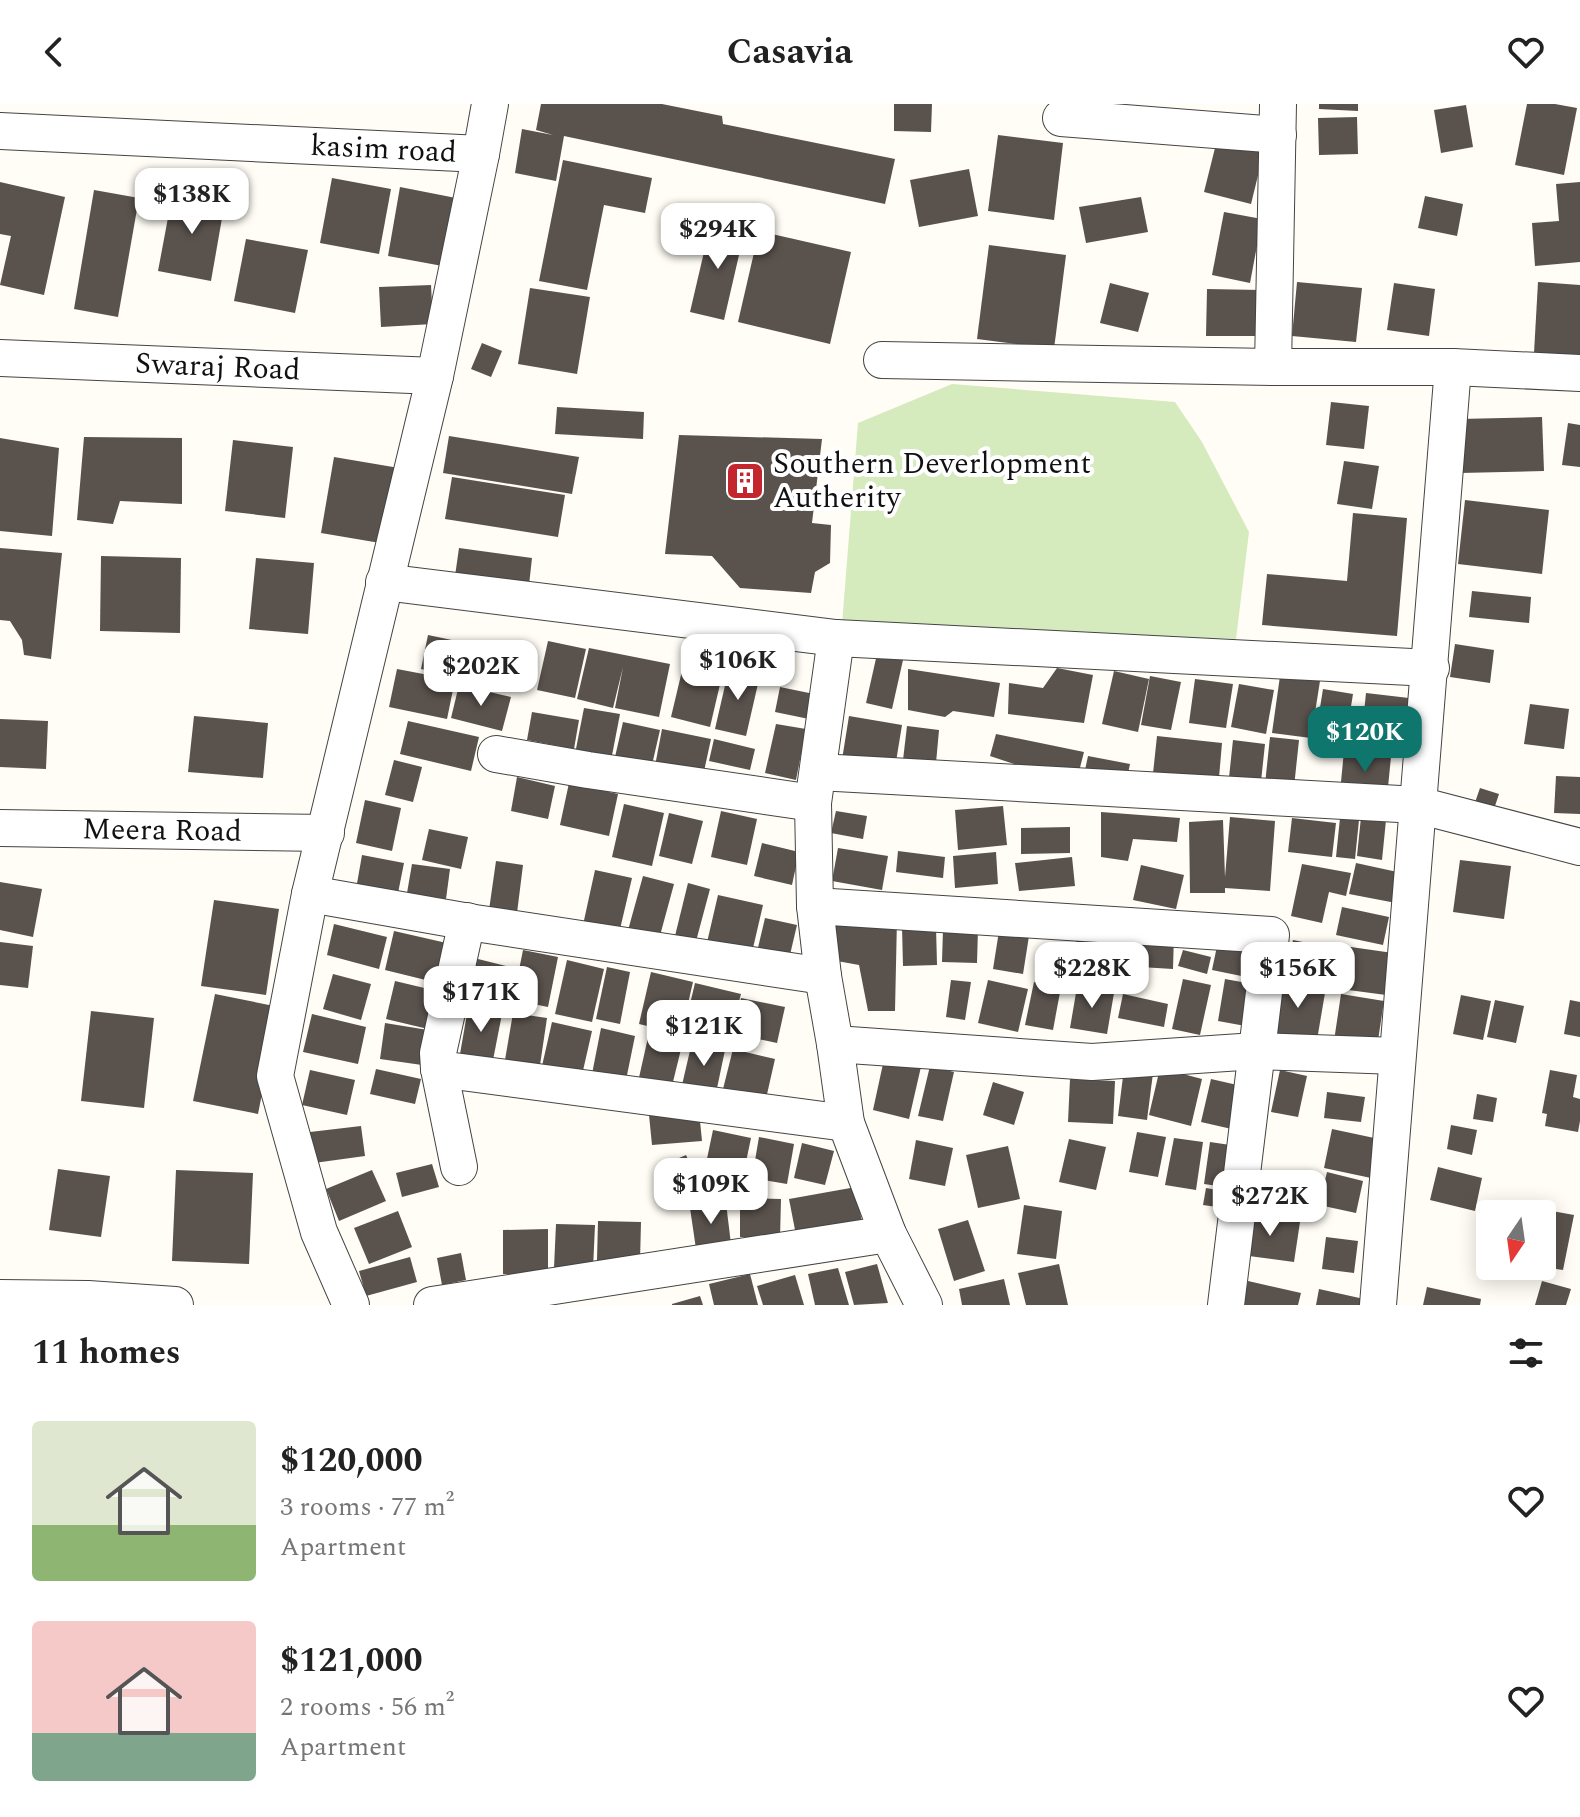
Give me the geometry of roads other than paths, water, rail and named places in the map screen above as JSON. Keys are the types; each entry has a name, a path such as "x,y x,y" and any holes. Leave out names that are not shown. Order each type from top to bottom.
{"street":[{"path":"351,1305 319,1232 275,1076 310,894 435,376 490,104"},
{"path":"1061,118 1278,119 1273,367"},
{"name":"kasim road","path":"0,131 481,154"},
{"name":"Swaraj Road","path":"0,358 435,376"},
{"path":"882,360 1453,367 1580,373"},
{"path":"1378,1305 1453,367"},
{"path":"384,582 836,638 1431,668"},
{"path":"836,638 816,788 815,906 823,976 846,1123 888,1234 924,1305"},
{"path":"496,754 588,770 816,788 1418,805 1580,847"},
{"name":"Meera Road","path":"0,828 326,833"},
{"path":"310,894 823,976"},
{"path":"815,906 1271,935 1226,1305"},
{"path":"459,1167 438,1053 467,921"},
{"path":"835,1044 1092,1062 1256,1051 1397,1056"},
{"path":"439,1069 846,1123"},
{"path":"432,1305 888,1234"},
{"path":"0,1298 88,1299 175,1305"}],"place":[{"name":"Southern Deverlopment Autherity","path":"745,481"}]}
